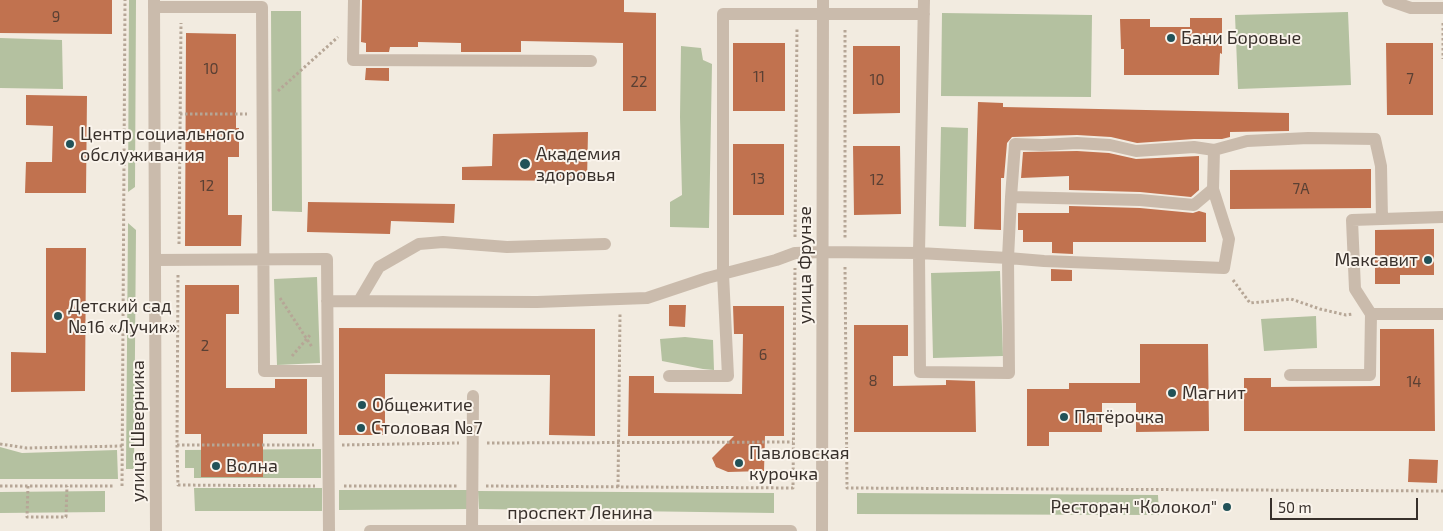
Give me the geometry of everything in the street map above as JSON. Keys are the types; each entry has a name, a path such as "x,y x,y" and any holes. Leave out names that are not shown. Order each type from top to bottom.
{"street":[{"path":"354,0 353,60 591,61"},
{"name":"улица Фрунзе","path":"822,531 823,0"},
{"path":"924,0 919,253 920,372 1009,373 1008,258 1015,144 1077,143 1110,145 1136,151 1194,146 1214,150 1247,141 1308,138 1375,139 1382,166 1382,219"},
{"path":"1388,0 1411,8 1443,8"},
{"path":"154,3 262,6 264,371 327,371"},
{"name":"улица Шверника","path":"154,3 156,531"},
{"path":"669,376 728,376 723,274 723,14 924,14"},
{"path":"327,301 537,302 647,298 795,253 919,253 1224,268 1229,239 1213,189 1214,150"},
{"path":"1011,197 1140,200 1194,205 1213,189"},
{"path":"1290,375 1370,376 1371,314 1355,289 1352,220 1443,217"},
{"path":"359,301 379,267 419,244 443,242 507,247 605,244"},
{"path":"155,260 327,260 329,531"},
{"path":"1371,314 1443,314"},
{"path":"472,396 472,530"},
{"name":"проспект Ленина","path":"370,531 790,531"}],"path":[{"path":"122,486 125,0"},
{"path":"1443,8 1443,59"},
{"path":"180,114 262,109 354,24"},
{"path":"1224,268 1250,303 1291,299 1320,309 1346,315 1371,314"},
{"path":"278,294 312,348"},
{"path":"618,487 621,299"},
{"path":"278,371 312,332"},
{"path":"0,444 27,448 123,446"},
{"path":"0,486 115,486"},
{"path":"28,486 27,516 66,517 67,486"},
{"path":"847,488 1443,492"}],"green space":[{"path":"129,0 136,0 135,187 128,192"},
{"path":"271,11 301,11 302,212 272,211"},
{"path":"1348,12 1351,85 1238,89 1235,15"},
{"path":"942,13 1092,15 1091,97 941,96"},
{"path":"0,38 62,40 63,89 0,88"},
{"path":"681,46 701,48 703,60 712,64 709,228 670,227 670,202 682,195"},
{"path":"941,127 968,128 966,227 939,226"},
{"path":"128,223 136,230 134,469 126,469"},
{"path":"1000,271 1003,356 933,358 931,273"},
{"path":"317,277 320,363 277,365 274,279"},
{"path":"1316,316 1317,348 1264,351 1261,319"},
{"path":"685,337 713,340 714,370 662,361 660,339"},
{"path":"0,447 22,453 117,450 118,479 0,479"},
{"path":"321,449 321,478 194,478 194,468 185,468 185,450"},
{"path":"194,488 322,488 322,511 195,511"},
{"path":"339,490 468,490 469,509 339,510"},
{"path":"105,491 105,512 0,513 0,492"},
{"path":"478,491 774,493 774,513 479,509"},
{"path":"857,493 1158,495 1159,515 857,514"}],"building":[{"path":"0,0 112,0 112,34 0,33"},
{"path":"362,0 624,0 624,12 656,13 656,111 623,111 623,43 521,41 521,52 461,52 461,43 418,42 418,47 390,47 389,52 366,52 366,43 361,42"},
{"name":"Бани Боровые","path":"1190,18 1222,18 1222,54 1220,53 1219,75 1124,75 1124,49 1121,49 1120,19 1150,19 1150,27 1190,27"},
{"path":"186,33 236,34 236,128 239,128 239,157 228,157 228,215 242,215 241,246 185,246"},
{"path":"733,43 785,43 785,111 733,111"},
{"path":"1386,43 1433,43 1433,115 1387,115"},
{"path":"853,46 900,46 900,113 853,114"},
{"path":"366,68 389,68 389,81 365,80"},
{"name":"Центр социального обслуживания","path":"26,95 87,96 86,193 25,193 26,162 52,162 53,126 26,125"},
{"path":"978,102 1003,103 1003,107 1289,113 1289,131 1230,132 1230,137 1222,139 1137,143 1111,137 1077,135 1012,137 1007,143 1004,178 1001,178 1001,230 974,229"},
{"path":"588,132 587,181 462,180 462,167 492,166 493,134"},
{"path":"733,144 784,144 784,215 733,215"},
{"path":"853,146 900,146 901,214 854,215"},
{"path":"1077,151 1109,153 1136,159 1199,156 1199,190 1191,197 1140,192 1069,190 1069,176 1021,178 1023,152"},
{"path":"1371,169 1371,208 1230,209 1230,170"},
{"path":"308,202 455,204 454,223 391,221 390,234 307,232"},
{"path":"1069,206 1140,208 1193,213 1199,211 1206,213 1206,242 1073,242 1073,254 1052,253 1052,242 1023,242 1023,230 1018,230 1018,213 1069,213"},
{"path":"1434,229 1434,275 1400,275 1400,284 1375,284 1375,230"},
{"path":"46,248 86,248 85,391 11,392 11,352 46,353"},
{"path":"1051,269 1072,270 1072,281 1051,281"},
{"path":"185,285 239,285 239,314 226,314 226,388 275,388 275,379 307,379 307,434 263,434 263,477 201,477 201,434 185,434"},
{"path":"669,305 686,305 685,327 669,326"},
{"path":"733,306 784,306 784,436 765,436 764,471 728,472 716,467 712,458 734,436 628,436 629,376 654,376 654,393 742,394 743,334 734,334"},
{"path":"854,325 908,325 908,356 893,356 893,386 946,385 946,380 975,381 976,432 854,432"},
{"name":"Общежитие","path":"339,328 595,329 595,436 549,435 550,375 385,374 385,435 339,435"},
{"path":"1380,329 1434,329 1435,431 1244,431 1244,378 1271,378 1271,387 1380,386"},
{"path":"1140,344 1208,344 1209,431 1136,432 1136,403 1102,403 1102,432 1049,432 1049,446 1027,446 1027,389 1069,389 1069,383 1140,383"},
{"path":"1409,459 1438,460 1437,483 1408,482"}],"place":[{"name":"Бани Боровые","path":"1171,38"},
{"name":"Центр социального обслуживания","path":"70,144"},
{"name":"Академия здоровья","path":"525,164"},
{"name":"Максавит","path":"1428,260"},
{"name":"Детский сад №16 «Лучик»","path":"58,316"},
{"name":"Магнит","path":"1172,393"},
{"name":"Общежитие","path":"362,405"},
{"name":"Пятёрочка","path":"1064,417"},
{"name":"Столовая №7","path":"361,428"},
{"name":"Павловская курочка","path":"739,463"},
{"name":"Волна","path":"216,466"},
{"name":"Ресторан \"Колокол\"","path":"1227,507"}]}
